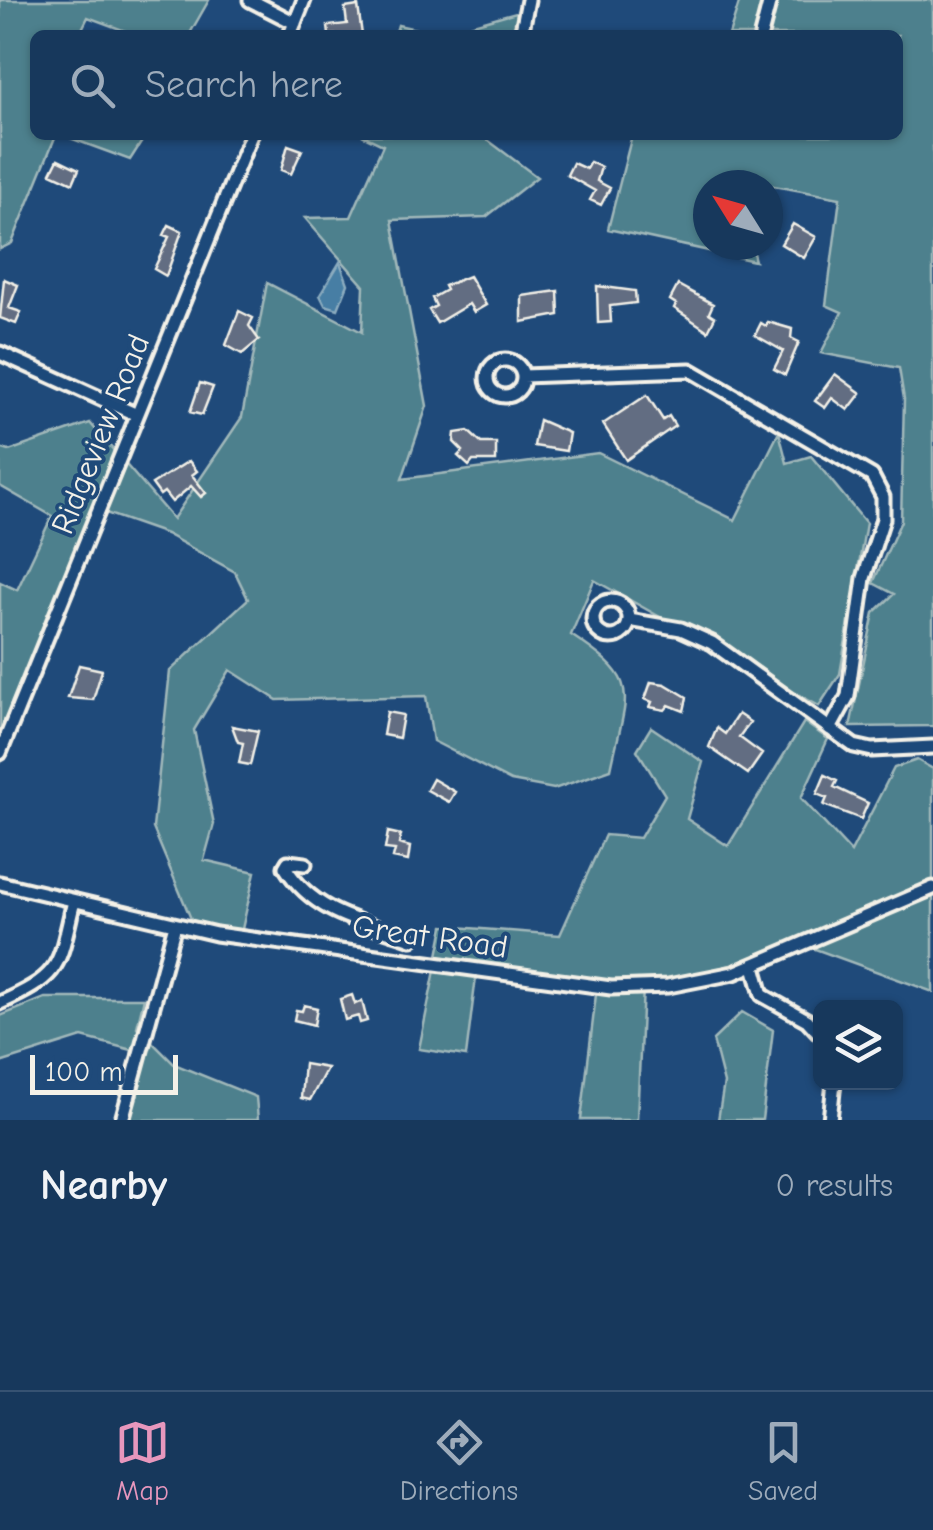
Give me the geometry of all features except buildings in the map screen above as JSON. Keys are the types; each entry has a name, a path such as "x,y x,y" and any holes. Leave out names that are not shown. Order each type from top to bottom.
{"street":[{"path":"250,0 293,29 304,0"},
{"path":"522,30 528,0"},
{"path":"762,30 770,0"},
{"name":"Ridgeview Road","path":"0,753 249,140"},
{"path":"0,353 136,415"},
{"path":"523,376 690,370 872,476 883,497 883,519 864,578 848,696 830,729"},
{"path":"629,620 681,629 712,643 830,729 864,749 933,748"},
{"path":"305,864 288,862 285,867 294,882 318,902 356,924 412,939"},
{"name":"Great Road","path":"0,883 216,934 611,988 685,983 754,966 933,888"},
{"path":"0,1003 36,987 57,970 74,901"},
{"path":"122,1120 175,925"},
{"path":"754,966 762,995 813,1026"},
{"path":"830,1120 833,1090"}],"green space":[{"path":"0,0 209,0 192,30 123,30 88,17 82,30 30,30 30,140 54,140 12,243 0,249"},
{"path":"740,0 933,0 933,726 850,727 874,613 894,594 873,583 901,521 904,399 899,368 821,353 842,312 826,305 840,198 783,188 783,170 693,170 693,248 608,229 631,140 903,140 903,30 731,30"},
{"path":"523,10 525,30 452,30"},
{"path":"76,140 143,140 130,160"},
{"path":"372,140 488,140 537,177 486,217 392,220 427,406 402,479 598,453 735,520 779,432 787,463 811,456 866,523 840,674 819,706 594,580 571,635 610,665 620,678 625,705 622,722 611,769 554,789 511,781 433,741 426,696 277,700 230,670 194,730 214,824 204,860 255,872 240,938 194,926 153,828 170,671 248,599 235,572 166,534 103,512 0,746 0,582 17,590 52,516 0,486 0,448 9,451 90,423 173,519 242,417 267,283 362,332 364,286 305,218 351,217 383,145"},
{"path":"804,722 828,739 801,798 851,852 894,768 917,760 933,769 933,992 807,946 643,987 637,1120 581,1120 597,986 477,969 466,1056 419,1049 444,926 560,935 605,835 640,838 665,795 637,750 651,727 703,762 687,819 728,846"},
{"path":"45,998 144,998 137,1027 174,1064 256,1097 258,1120 132,1120 124,1109 132,1050 82,1037 0,1063 0,1016"},
{"path":"742,1012 773,1030 762,1120 718,1120 724,1083 713,1040"}],"water":[{"path":"340,262 348,284 338,309 325,305 320,295"}]}
